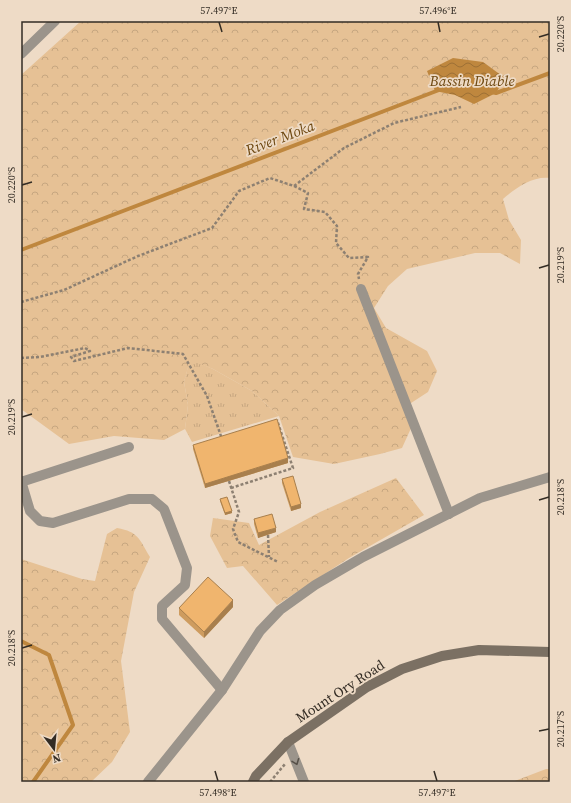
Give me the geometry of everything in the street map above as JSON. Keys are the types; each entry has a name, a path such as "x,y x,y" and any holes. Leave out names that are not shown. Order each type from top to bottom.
{"main road":[{"name":"Mount Ory Road","path":"253,782 256,776 288,742 367,687 402,668 442,656 479,650 550,652"}],"street":[{"path":"21,54 55,21"},
{"path":"361,289 449,514"},
{"path":"129,446 21,481 30,511 40,521 53,523 129,499 152,499 164,509 187,568 185,585 162,606 162,619 222,690"},
{"path":"148,782 222,690 260,631 280,610 315,585 363,557 480,498 550,477"},
{"path":"288,742 304,782"}],"path":[{"path":"294,186 344,148 394,123 461,107"},
{"path":"21,302 64,290 138,256 212,228 239,191 270,178 294,186 308,193 304,209 326,212 337,226 336,242 349,258 368,257 358,274 361,289"},
{"path":"21,358 40,357 85,348 90,351 71,357 74,361 128,348 183,354 206,396 222,440"},
{"path":"231,488 293,468 278,420"},
{"path":"229,481 239,512 233,529 238,542 278,562"},
{"path":"268,535 269,558"},
{"path":"270,782 293,755"}],"green space":[{"path":"81,21 550,21 550,178 531,181 519,187 503,199 509,220 521,240 520,264 500,253 475,253 407,269 388,286 374,308 386,328 427,351 437,371 428,392 408,405 412,426 402,448 334,464 293,457 279,416 252,391 213,369 190,360 184,382 188,405 185,429 164,440 114,436 69,444 21,409 21,75"},
{"path":"190,359 213,369 252,391 279,416 192,442 185,429 188,405 184,382"},
{"path":"396,478 424,515 349,558 277,605 243,566 227,568 210,536 213,518 249,523 259,545 320,512"},
{"path":"117,528 130,532 138,537 150,557 134,592 121,661 130,732 112,762 91,782 21,782 21,559 82,579 95,581 107,534"},
{"path":"546,769 550,769 550,782 512,782"}],"water":[{"name":"Bassin Diable","path":"453,58 483,62 505,78 496,93 474,104 455,95 435,91 427,71"}],"building":[{"path":"277,419 288,458 205,484 193,445"},
{"path":"293,476 301,504 291,507 282,479"},
{"path":"227,497 232,511 225,513 220,499"},
{"path":"272,514 276,528 258,533 254,519"},
{"path":"208,577 233,600 204,632 179,608"}],"waterway":[{"name":"River Moka","path":"492,92 496,93 550,73"},
{"name":"River Moka","path":"21,250 439,90"},
{"name":"River Moka","path":"21,641 49,655 73,725 33,782"}]}
